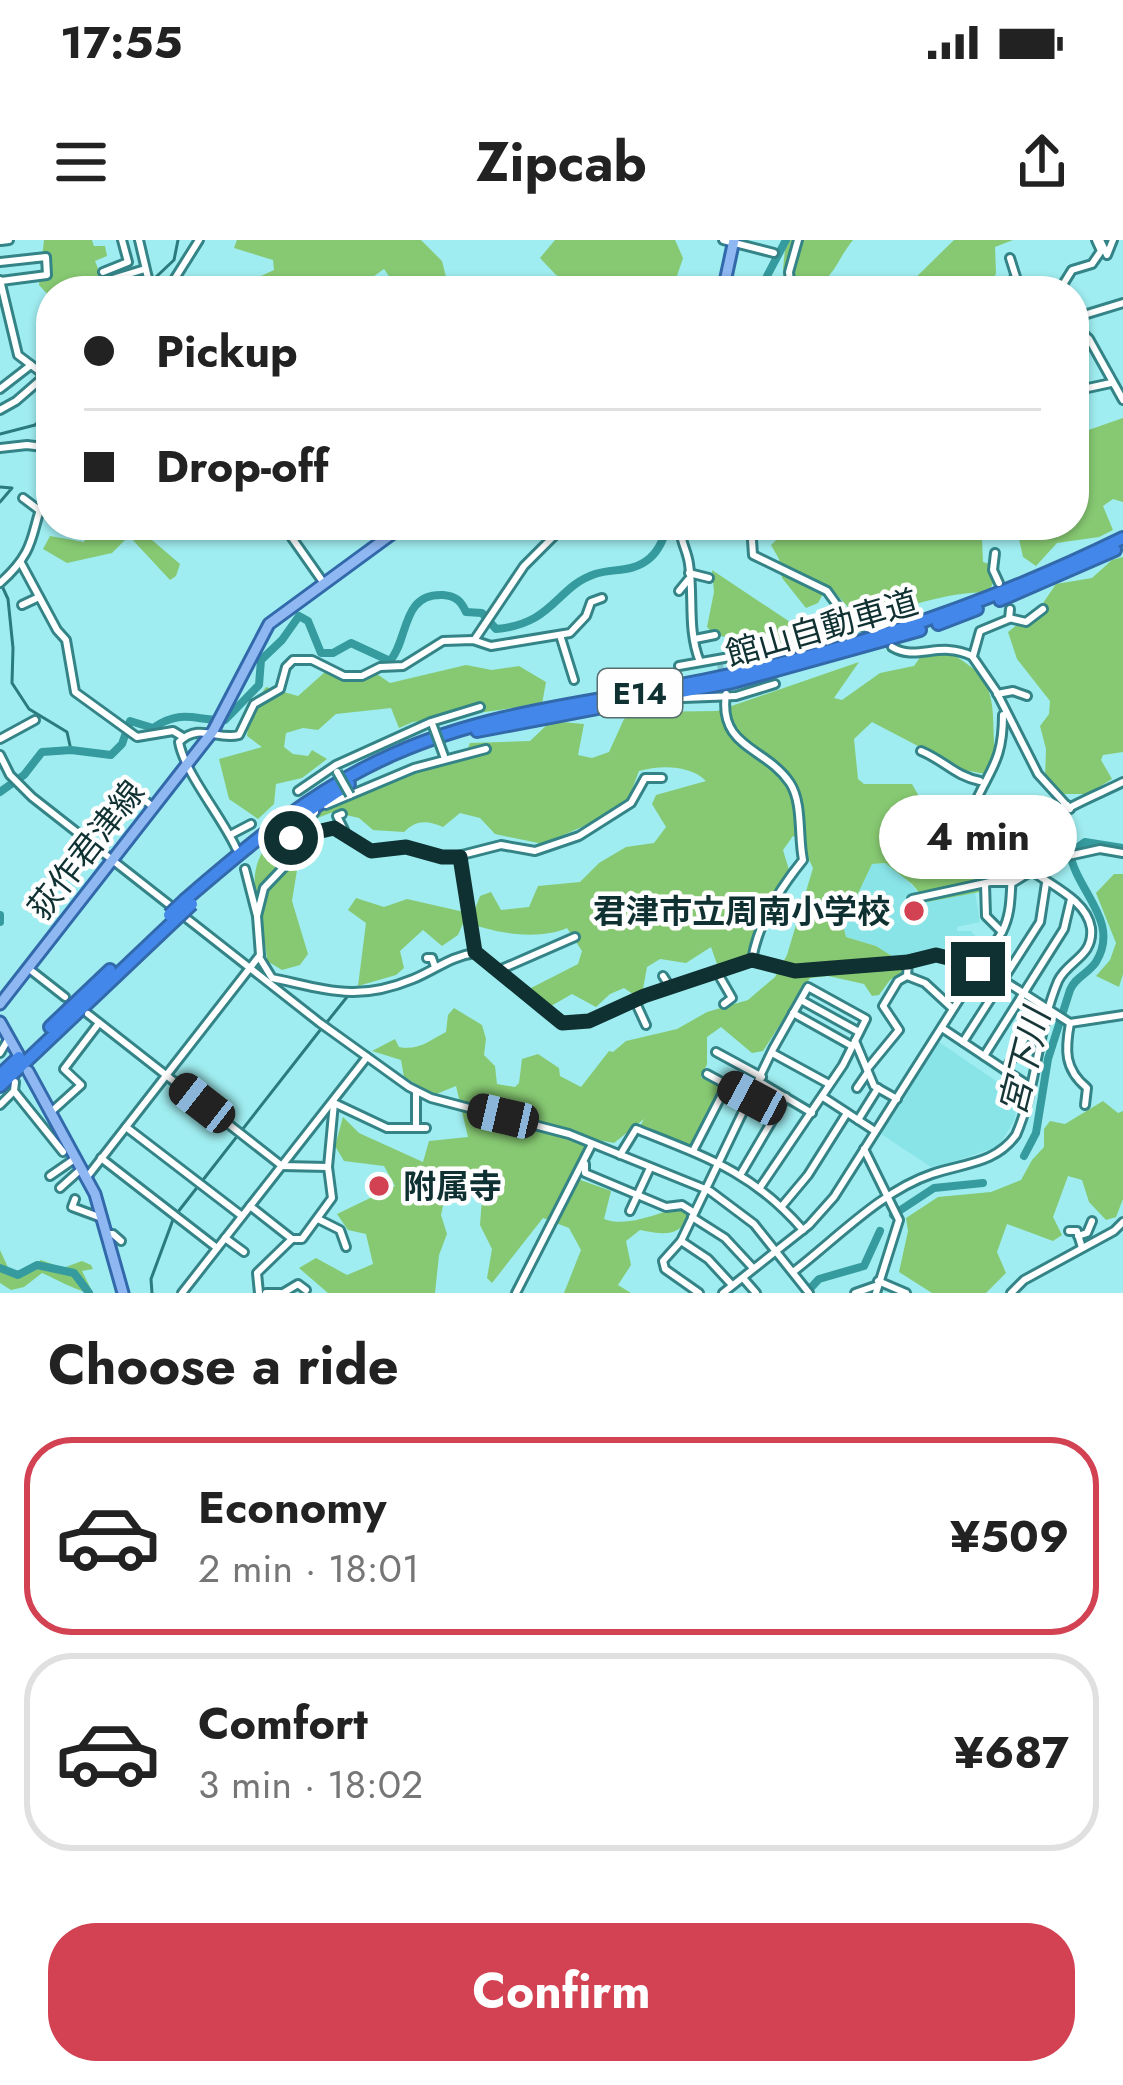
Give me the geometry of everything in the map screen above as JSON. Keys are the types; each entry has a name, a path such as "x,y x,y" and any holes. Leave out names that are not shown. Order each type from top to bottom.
{"highway":[{"name":"館山自動車道","path":"0,1076 253,842 313,797 419,743 516,714 714,679 861,641 987,598 1123,542"},
{"name":"館山自動車道","path":"0,1086 171,918"}],"main road":[{"path":"725,276 730,241"},
{"path":"323,582 383,540"},
{"name":"荻作君津線","path":"0,1004 214,730 269,624 323,582"},
{"path":"0,1022 18,1054"},
{"path":"28,1071 82,1168 103,1218 123,1293"}],"street":[{"path":"104,272 128,262 122,240"},
{"path":"139,240 148,276"},
{"path":"176,276 199,240"},
{"path":"789,276 798,240"},
{"path":"1097,240 1106,247 1106,255 1113,240"},
{"path":"1068,276 1072,270 1092,264 1101,251 1097,240"},
{"path":"730,241 774,253"},
{"path":"0,262 46,257 47,275 39,276"},
{"path":"1010,258 1016,276"},
{"path":"122,276 146,269"},
{"path":"36,276 0,281 19,355 36,368"},
{"path":"1089,315 1123,303"},
{"path":"1089,339 1122,398"},
{"path":"0,389 31,364"},
{"path":"1089,387 1112,382"},
{"path":"0,410 36,386"},
{"path":"0,448 36,446"},
{"path":"23,498 36,508"},
{"path":"0,583 31,548 36,524"},
{"path":"294,540 323,582"},
{"path":"473,640 524,566 551,540"},
{"path":"683,540 696,607 690,622 700,662"},
{"path":"752,540 753,555 827,591 842,614 858,626 876,630 908,615"},
{"path":"994,553 993,570 1000,583"},
{"path":"21,562 66,640 75,692 141,738 173,731 183,737 214,730 239,735 254,704 280,689 289,664 305,658 344,676 362,676 380,667 403,666 440,641 473,640 490,646 572,632 591,602 602,598"},
{"path":"688,578 709,578"},
{"path":"688,578 699,585"},
{"path":"679,591 688,578"},
{"path":"22,605 39,597"},
{"path":"973,656 979,632 1010,614 1026,622 1043,608"},
{"path":"560,635 574,680"},
{"path":"694,639 716,635"},
{"path":"687,656 694,639"},
{"path":"892,647 908,655 940,647 973,656 1038,774 1069,807"},
{"path":"309,652 317,663"},
{"path":"679,666 758,652"},
{"path":"657,709 683,698 775,684"},
{"path":"998,694 1015,691 1027,696"},
{"path":"726,695 724,715 735,736 768,760 795,793 803,860 785,880 752,960"},
{"path":"298,791 432,724 479,707"},
{"path":"1003,711 1003,746 973,806 974,818 1014,882"},
{"path":"0,739 35,720"},
{"path":"432,724 444,758"},
{"path":"183,737 179,748 236,848"},
{"path":"307,833 306,823 316,811 366,787 444,758 486,749"},
{"path":"921,751 939,759 960,778 982,782"},
{"path":"0,755 30,800 416,1091 548,1127 705,1189 754,1223 809,1293"},
{"path":"336,769 351,796"},
{"path":"257,916 264,889 284,867 285,847 291,838 334,828 371,851 406,847 460,857 501,845 529,852 560,844 631,802 645,778 662,778"},
{"path":"724,1293 829,1204 1002,932 1011,909 1014,860 1021,844 1034,829 1069,807 1123,782"},
{"path":"126,785 154,807"},
{"path":"919,819 932,816 944,826 974,818 993,805 1048,811 1069,807"},
{"path":"342,814 337,816 346,833"},
{"path":"230,836 251,824"},
{"path":"912,899 1014,882 1063,857 1100,850 1123,853"},
{"path":"460,857 475,952 562,1023 589,1021 651,991 752,960 795,971 908,962 936,955 981,966 1069,1022 1123,1015"},
{"path":"50,1176 101,1158 259,957 262,947 245,869"},
{"path":"793,1272 889,1198 927,1176 998,1155 1019,1129 1059,980 1090,944 1088,917 1032,871"},
{"path":"964,1042 1040,922 1046,882"},
{"path":"985,884 986,916 1002,932"},
{"path":"984,1056 1064,928 1071,899"},
{"path":"497,971 574,937"},
{"path":"259,957 272,978 353,995 475,952"},
{"path":"427,958 432,958 435,967"},
{"path":"907,976 908,962"},
{"path":"28,968 65,997"},
{"path":"717,972 732,998 724,1004"},
{"path":"663,976 670,987"},
{"path":"907,976 925,983 953,1009"},
{"path":"857,1088 900,1028 880,1008 898,981 907,976"},
{"path":"699,1293 662,1266 681,1241 808,987 866,1019 830,1085 761,1186"},
{"path":"801,1000 855,1039 878,1088 896,1099"},
{"path":"635,1001 646,1025"},
{"path":"793,1013 855,1039"},
{"path":"88,1014 282,1166 328,1167"},
{"path":"1069,1022 1066,1062 1087,1088 1085,1105"},
{"path":"51,1112 81,1085 64,1069 99,1023"},
{"path":"941,1028 1029,1086"},
{"path":"1005,1070 1029,1032 1041,1036"},
{"path":"7,1063 0,1053 9,1038"},
{"path":"716,1052 812,1113"},
{"path":"774,1054 830,1085"},
{"path":"182,1293 367,1057"},
{"path":"707,1074 752,1098"},
{"path":"777,1092 785,1078"},
{"path":"693,1151 727,1085"},
{"path":"0,1106 15,1086 63,1152"},
{"path":"858,1120 878,1088"},
{"path":"334,1101 387,1128 421,1128 416,1091"},
{"path":"823,1096 876,1131"},
{"path":"742,1173 786,1097"},
{"path":"306,1290 300,1284 279,1293 262,1293 256,1275 292,1239 305,1237 332,1198 328,1167 334,1101"},
{"path":"782,1206 847,1113"},
{"path":"126,1126 242,1216"},
{"path":"620,1155 636,1129 720,1161 761,1186 803,1230"},
{"path":"594,1145 584,1173 667,1207 684,1205 725,1238 760,1278"},
{"path":"516,1293 594,1145"},
{"path":"864,1149 899,1220 877,1287"},
{"path":"101,1158 217,1248"},
{"path":"60,1188 82,1168"},
{"path":"630,1211 650,1168"},
{"path":"75,1199 72,1207 103,1218"},
{"path":"250,1206 292,1239"},
{"path":"318,1219 340,1230 346,1247"},
{"path":"1078,1236 1087,1233 1092,1221"},
{"path":"1011,1293 1029,1274 1123,1222"},
{"path":"1069,1231 1075,1230 1082,1248"},
{"path":"107,1234 122,1241"},
{"path":"225,1238 244,1252"},
{"path":"681,1241 708,1259 732,1285"},
{"path":"684,1262 690,1247"},
{"path":"199,1273 207,1279"},
{"path":"742,1276 757,1293"},
{"path":"855,1293 877,1287 906,1293"}],"shaded area":[{"name":"君津市立周南小学校","path":"885,863 927,902 975,892 980,922 957,927 957,931 971,931 984,946 976,961 939,953 896,962 876,946 846,937 843,926 872,864"},
{"path":"939,1042 1018,1096 1015,1119 999,1146 934,1169 881,1134"}],"green space":[{"path":"44,240 92,240 94,246 105,246 107,256 95,261 101,276 40,276"},
{"path":"237,240 421,240 442,261 446,276 389,276 384,269 374,276 261,276 274,270 273,260 234,248"},
{"path":"555,240 675,240 683,258 677,276 558,276 540,258"},
{"path":"786,240 853,240 828,276 789,276 783,269"},
{"path":"954,240 1013,240 995,247 995,276 917,276"},
{"path":"1123,418 1123,502 1113,499 1103,506 1113,530 1089,538 1089,430"},
{"path":"48,540 125,540 112,553 67,563 43,549"},
{"path":"133,540 152,540 180,564 170,580"},
{"path":"777,540 982,540 983,562 992,565 994,581 988,593 957,595 858,618 828,585 818,603 806,608 782,578 771,545"},
{"path":"1019,540 1078,540 1057,543 1036,566 1023,557"},
{"path":"1123,557 1123,752 1103,755 1101,760 1112,779 1088,794 1060,794 1045,779 1046,749 1040,726 1049,714 1050,701 1017,659 1008,632 1041,606 1056,584 1092,578 1112,560"},
{"path":"712,570 796,626 809,628 818,610 833,615 842,632 834,641 786,657 740,636 722,637 707,627 714,592"},
{"path":"951,654 987,687 996,760 985,774 964,770 872,722 854,739 858,779 864,784 912,784 921,800 909,833 916,849 926,854 946,844 964,845 981,861 980,892 927,902 885,863 872,864 843,925 846,937 876,946 906,965 905,970 872,996 864,984 828,976 810,978 763,1051 752,1053 721,1027 707,1037 707,1064 701,1078 706,1076 724,1088 692,1148 639,1128 644,1119 614,1143 593,1139 576,1171 578,1179 611,1191 604,1219 632,1221 682,1207 690,1217 674,1231 640,1230 626,1241 631,1265 618,1285 631,1293 564,1293 581,1250 569,1228 543,1218 492,1283 487,1278 492,1249 480,1225 482,1198 464,1172 448,1183 441,1215 447,1234 439,1255 435,1293 328,1293 299,1268 316,1258 347,1275 373,1264 366,1234 348,1230 337,1214 395,1186 384,1166 344,1161 335,1146 343,1117 359,1133 423,1162 429,1141 468,1137 456,1086 434,1095 404,1077 401,1060 372,1051 395,1039 399,1047 406,1048 429,1041 446,1032 454,1008 482,1025 484,1055 495,1066 497,1084 515,1087 522,1059 538,1054 559,1068 560,1076 581,1087 609,1051 626,1041 677,1029 707,1012 748,1000 775,977 787,955 813,868 793,836 783,850 789,870 747,957 718,967 711,947 686,963 660,959 647,967 643,989 633,994 624,988 596,1007 572,994 551,1006 527,996 531,988 578,964 582,951 567,928 515,934 464,921 458,935 442,946 423,930 400,951 404,968 396,975 358,986 366,923 348,910 356,898 384,907 407,899 473,914 480,896 491,892 501,910 529,907 538,886 580,882 599,863 626,847 654,843 666,827 652,804 656,795 706,781 699,776 675,768 639,771 628,800 543,844 495,834 480,818 460,813 443,827 422,822 404,832 373,830 359,818 333,812 294,827 286,841 297,870 292,901 308,954 300,965 282,970 267,961 255,883 259,859 272,840 294,823 352,794 465,756 470,743 530,741 551,721 584,724 578,755 592,758 609,752 624,719 639,712 717,711 859,662 834,698 842,700 880,673 914,666 921,656"},
{"path":"466,665 492,670 519,666 546,682 542,704 399,728 391,708 336,714 318,730 286,733 284,747 293,754 308,756 312,750 327,759 302,778 276,784 274,804 258,819 229,799 219,759 262,747 247,736 250,710 266,687 298,696 325,672 349,680 377,674 390,683"},
{"path":"1114,874 1123,874 1119,987 1096,976 1110,960 1116,943 1096,893"},
{"path":"1103,1101 1118,1113 1123,1111 1123,1199 1116,1217 1106,1220 1089,1202 1082,1180 1068,1176 1053,1217 1062,1235 1053,1241 1007,1224 997,1252 1006,1273 986,1293 932,1293 899,1272 908,1231 906,1218 938,1197 991,1192 1021,1180 1044,1147 1044,1129 1050,1121 1065,1124"},
{"path":"0,1250 11,1274 21,1274 41,1260 63,1268 82,1261 91,1265 93,1269 82,1271 93,1293 42,1273 24,1287 11,1290 0,1283"}],"waterway":[{"path":"157,276 174,260 178,240"},
{"path":"767,276 786,240"},
{"path":"0,434 36,424"},
{"path":"0,487 12,488 0,502"},
{"path":"0,792 24,775 42,752 111,755 122,744 130,721 153,728 181,717 225,720 259,685 261,660 299,616 308,621 321,653 333,653 351,643 390,661 413,609 429,596 455,598 466,612 482,613 496,629 515,626 543,613 582,580 644,563 662,540"},
{"path":"2,586 8,599 12,683 29,709 67,732 71,750"},
{"name":"宮下川","path":"1024,1156 1036,1133 1048,1059 1070,990 1096,962 1102,947 1100,920 1070,853 1085,842 1123,848"},
{"path":"0,915 0,922"},
{"path":"327,1022 347,997"},
{"path":"152,1293 151,1279 174,1217 321,1029"},
{"name":"宮下川","path":"893,1215 934,1188 983,1183"},
{"name":"宮下川","path":"806,1293 819,1279 864,1266 880,1231"},
{"path":"0,1268 18,1275 37,1265 74,1273 89,1293"}],"tunnel":[{"path":"720,664 723,679"}],"place":[{"name":"君津市立周南小学校","path":"914,911"},
{"name":"附属寺","path":"379,1186"}],"route":[{"path":"291,838 334,828 371,851 406,847 450,859 460,857 475,952 562,1023 589,1021 644,996 752,960 795,971 908,962 936,955 981,966 978,969"}]}
